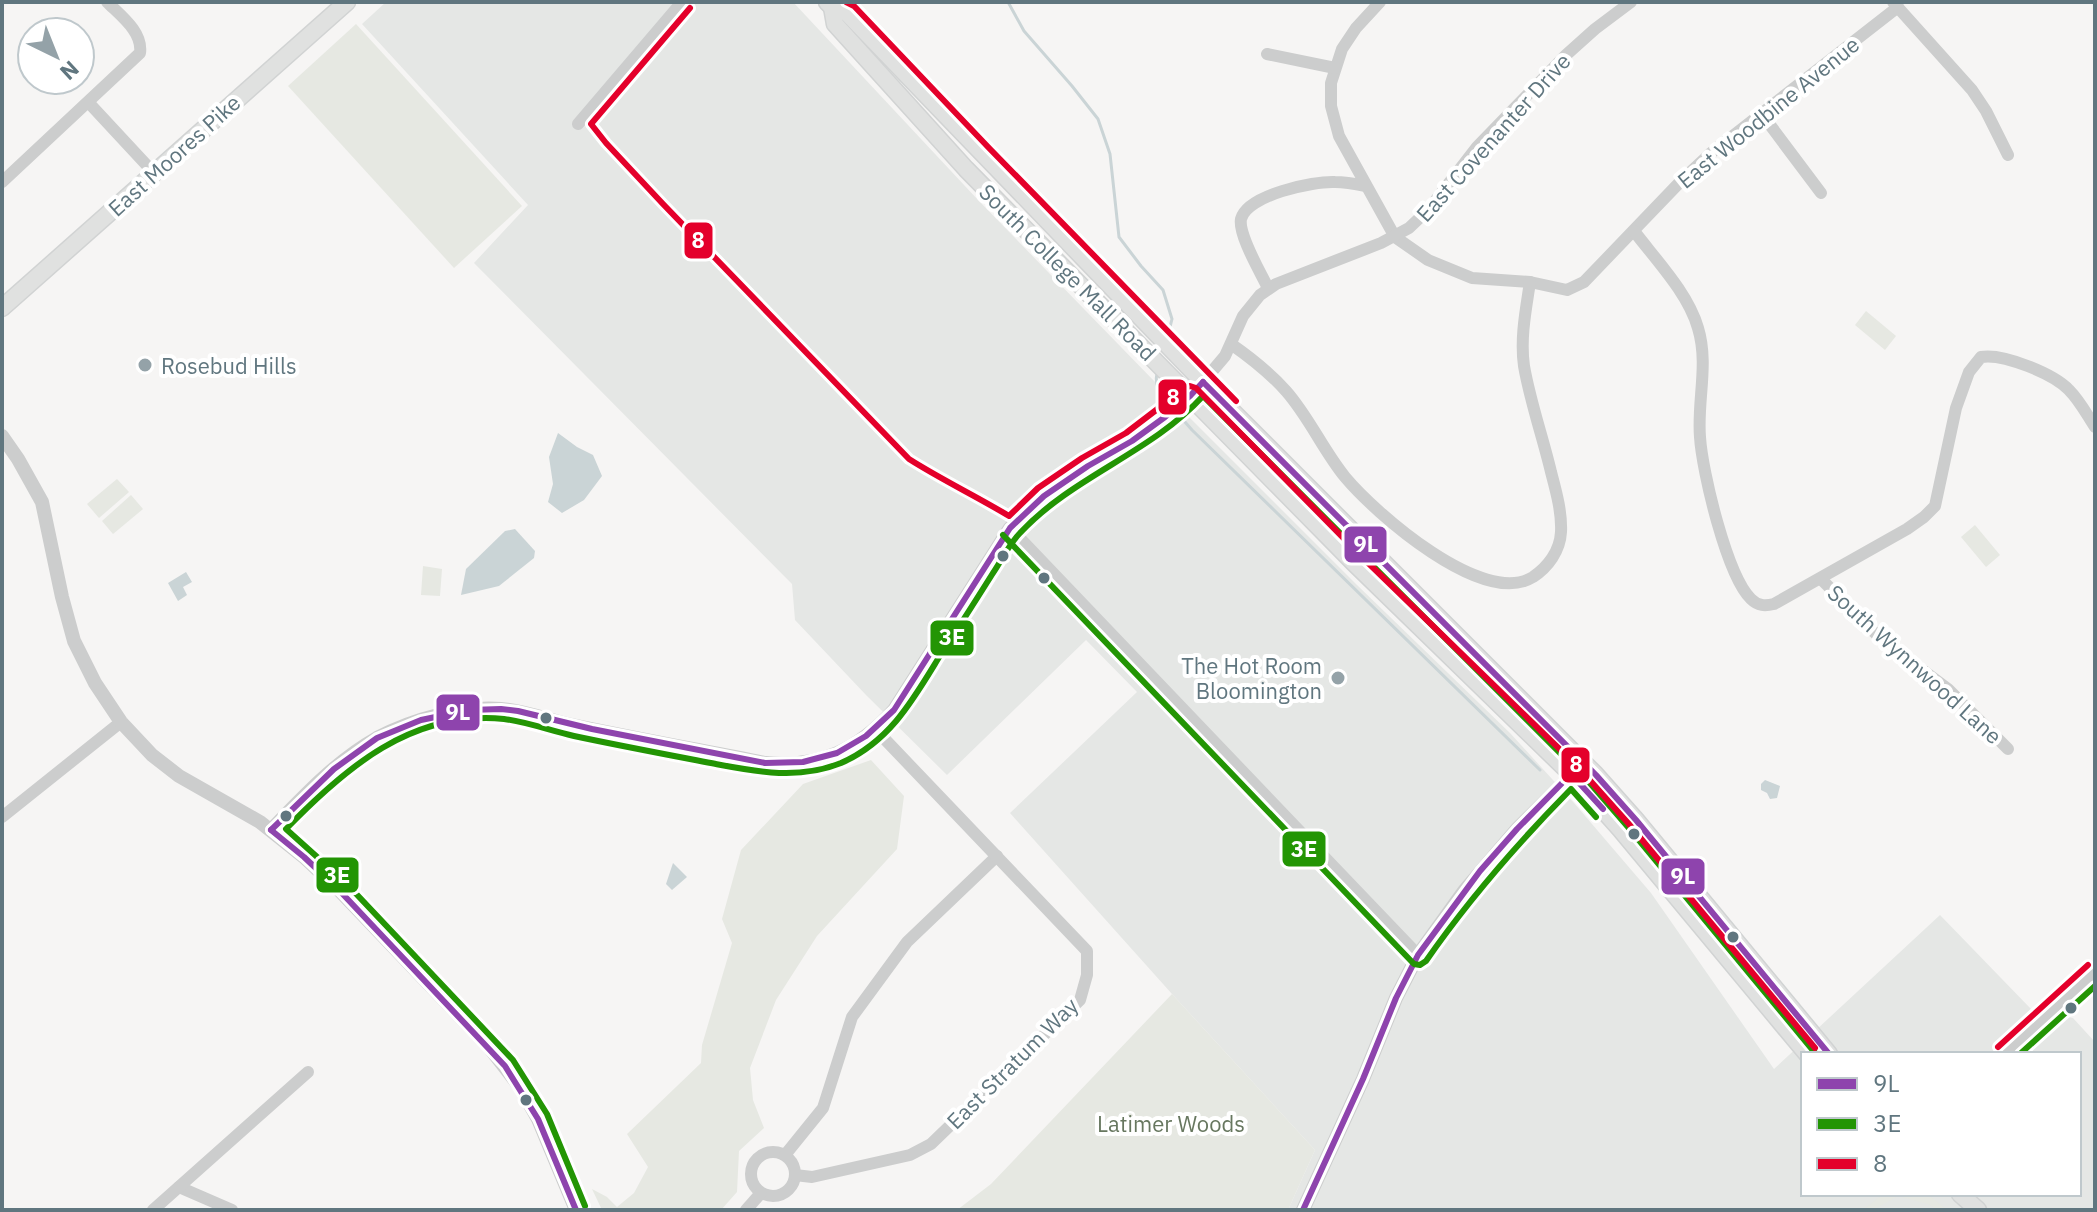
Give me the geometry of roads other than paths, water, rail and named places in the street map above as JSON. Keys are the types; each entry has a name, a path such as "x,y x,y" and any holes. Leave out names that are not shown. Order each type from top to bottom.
{"main road":[{"name":"East Moores Pike","path":"2,308 347,2"},
{"name":"South College Mall Road","path":"830,5 847,13 1176,355 1370,549 1578,769"},
{"name":"South College Mall Road","path":"830,5 835,24 966,169 1171,376 1186,400 1354,563 1636,820 1814,1049"},
{"path":"966,169 982,155"},
{"path":"1962,1196 1978,1210"}],"street":[{"path":"2,182 140,53 141,44 136,32 107,2"},
{"path":"578,124 682,2"},
{"path":"1380,2 1342,49 1331,91 1333,121 1345,149 1395,237"},
{"name":"East Covenanter Drive","path":"271,830 329,774 364,746 404,726 452,713 488,709 513,711 765,763 793,764 829,757 854,746 876,730 894,710 1010,528 1044,496 1132,441 1186,400 1225,356 1247,309 1268,288 1395,237 1412,225 1429,209 1477,147 1566,55 1631,2"},
{"path":"1896,4 1972,90 2008,155"},
{"name":"East Woodbine Avenue","path":"1395,237 1428,260 1465,276 1530,282 1567,290 1579,286 1711,153 1896,4"},
{"path":"1267,54 1335,68"},
{"path":"89,103 154,173"},
{"path":"1761,113 1821,193"},
{"path":"1268,288 1241,230 1241,217 1248,208 1266,197 1300,187 1332,182 1366,186"},
{"path":"1634,231 1688,304 1698,328 1703,352 1700,448 1717,523 1740,582 1751,599 1761,605 1774,604 1821,579 1916,524 1935,506 1956,408 1971,366 1981,357 1989,355 2009,360 2059,381 2072,393 2095,427"},
{"path":"1231,344 1285,390 1345,476 1397,527 1452,564 1494,581 1516,584 1547,565 1557,550 1561,534 1556,488 1524,367 1524,327 1530,282"},
{"path":"2,436 42,502 74,641 95,683 121,722 152,755 179,776 271,830 304,857 505,1066 538,1119 576,1210"},
{"path":"1010,528 1418,955"},
{"path":"1354,563 1370,549"},
{"name":"South Wynnwood Lane","path":"1821,579 1881,639 1948,689 2008,749"},
{"path":"2,817 121,722"},
{"name":"East Stratum Way","path":"795,1175 812,1177 910,1155 931,1144 1080,1000 1087,975 1087,951 876,730"},
{"path":"1303,1210 1418,955 1480,871 1517,829 1578,769"},
{"path":"785,1155 823,1108 852,1017 907,942 997,856"},
{"path":"2007,1052 2095,972"},
{"path":"153,1210 308,1072"},
{"path":"766,1152 778,1152 793,1165 795,1175 793,1183 784,1193 769,1196 761,1193 750,1175 754,1161 766,1152"},
{"path":"179,1187 232,1210"},
{"path":"746,1210 761,1193"}],"waterway":[{"path":"1008,2 1024,31 1098,119 1110,154 1119,237 1163,290 1172,319 1168,335"},
{"path":"1157,373 1157,387 1170,405"},
{"path":"1178,414 1540,770"}],"place":[{"name":"Rosebud Hills","path":"145,365"},
{"name":"The Hot Room Bloomington","path":"1338,678"}],"park label":[{"name":"Latimer Woods","path":"1171,1123"}]}
